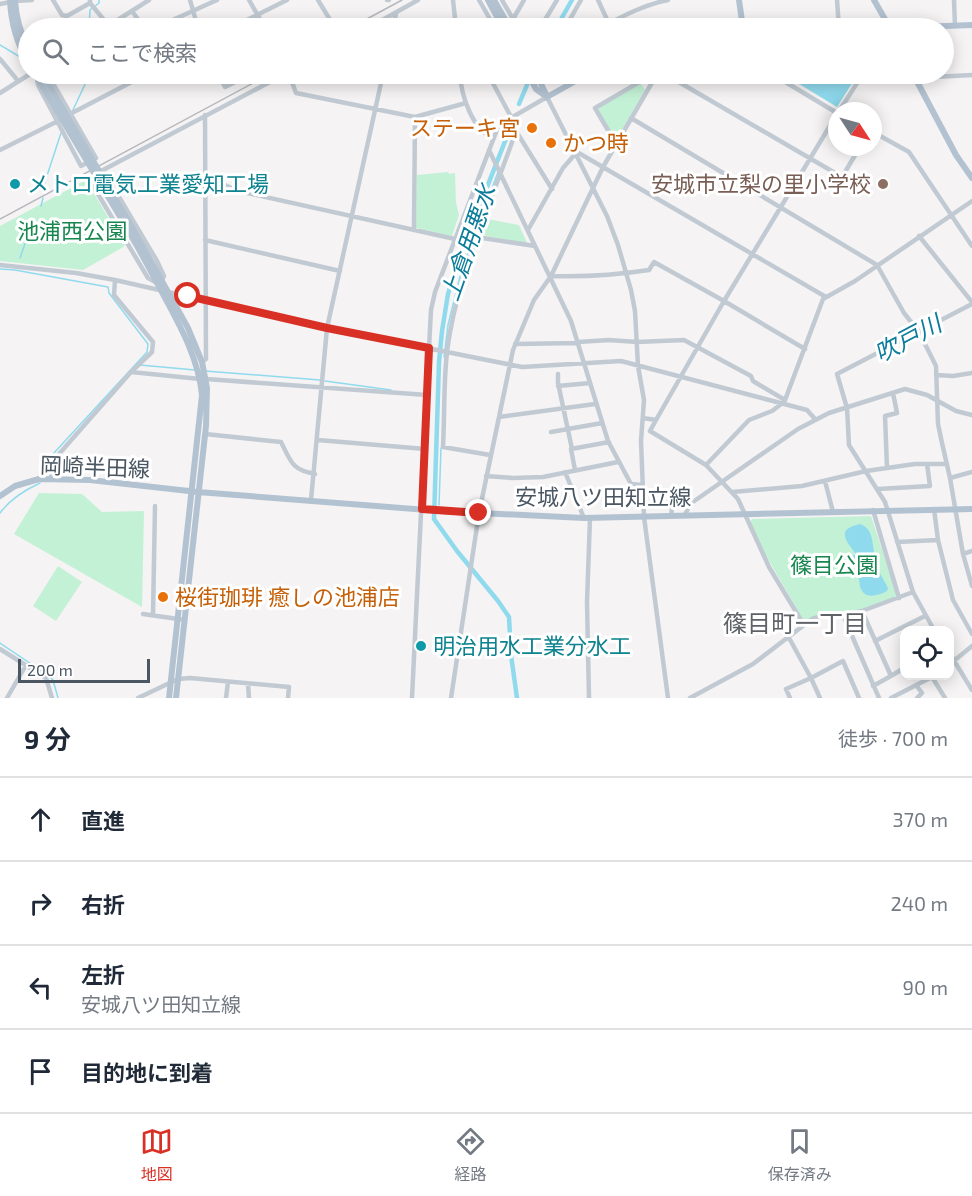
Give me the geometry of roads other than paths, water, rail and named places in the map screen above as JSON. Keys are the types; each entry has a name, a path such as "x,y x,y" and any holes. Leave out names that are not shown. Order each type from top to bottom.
{"main road":[{"path":"488,0 498,18"},
{"path":"494,0 504,18"},
{"path":"739,0 742,18"},
{"path":"874,0 885,18"},
{"path":"12,1 18,25"},
{"path":"12,1 11,21 18,41"},
{"path":"955,26 972,25"},
{"path":"45,84 188,328 202,362 203,379 195,491 181,619 169,698"},
{"path":"533,84 547,97"},
{"path":"541,84 547,97"},
{"path":"547,97 570,84"},
{"path":"918,84 956,155 972,178"},
{"path":"162,286 203,379 207,397 205,434 195,491"},
{"name":"岡崎半田線","path":"0,496 15,486 39,479 90,480 195,491"},
{"name":"安城八ツ田知立線","path":"195,491 440,511 587,518 934,508 972,509"},
{"path":"176,698 181,619"}],"street":[{"path":"0,4 32,0"},
{"path":"53,0 62,15 67,16 90,1 101,18"},
{"path":"122,18 149,0"},
{"path":"190,0 195,18"},
{"path":"177,18 217,0"},
{"path":"249,0 258,16"},
{"path":"254,18 287,0"},
{"path":"318,0 329,18"},
{"path":"388,18 418,0"},
{"path":"453,0 455,18"},
{"path":"480,0 490,18"},
{"path":"502,0 512,18"},
{"path":"514,18 524,0"},
{"path":"546,18 557,0"},
{"path":"571,18 581,0"},
{"path":"598,0 606,18"},
{"path":"625,18 652,3 668,0"},
{"path":"837,0 838,18"},
{"path":"954,0 955,26"},
{"path":"132,11 137,18"},
{"path":"395,18 396,14"},
{"path":"0,93 18,81 1,61"},
{"path":"954,75 972,75"},
{"path":"38,84 81,166 96,158 53,84"},
{"path":"0,150 128,84"},
{"path":"162,286 148,278 89,179 265,84"},
{"path":"293,84 296,93 415,117 466,103"},
{"path":"311,500 327,328 381,84"},
{"path":"461,84 466,103 480,131 493,138"},
{"path":"493,84 511,117"},
{"path":"616,144 595,108 636,84"},
{"path":"646,84 648,88"},
{"path":"451,698 479,513 515,344 534,300 551,276 603,167 651,84"},
{"path":"682,84 842,177 855,156"},
{"path":"790,84 828,107"},
{"path":"845,102 857,84"},
{"path":"412,698 427,395 432,349 431,310 435,292 493,138 500,125 547,97 608,216 627,273 635,311 638,366 644,400 642,485 644,517 668,698"},
{"path":"202,362 206,359 205,115"},
{"path":"414,230 415,117"},
{"path":"631,118 877,265 933,358 938,424 956,508 963,554 972,586"},
{"path":"804,625 769,567 738,498 706,465 650,431 724,301 828,129"},
{"path":"490,455 443,447 447,352 458,298 476,237 499,170 516,130 552,189"},
{"path":"882,137 909,152 972,246"},
{"path":"489,150 571,321 602,423 618,462 631,484 642,485"},
{"path":"577,152 826,297"},
{"path":"528,230 563,168 577,152"},
{"path":"103,170 157,261 164,276 162,286"},
{"path":"205,176 238,191 454,239"},
{"path":"706,465 749,420 760,417 784,402 823,299 830,297 972,201"},
{"path":"919,236 972,303 837,374 847,408 849,445 878,489 913,592 931,626"},
{"path":"476,237 535,246"},
{"path":"205,240 340,271"},
{"path":"551,276 598,276 627,273 649,270 654,262 805,349"},
{"path":"0,265 76,273 162,286 205,300 327,328 510,365 530,368 584,362 621,361 784,402 807,410 815,419"},
{"path":"51,479 59,454 131,372 152,352 153,342 114,295 115,280"},
{"path":"515,344 684,340 751,376 753,381 784,402"},
{"path":"131,372 322,389 427,395"},
{"path":"558,374 558,386 575,470"},
{"path":"936,375 972,374"},
{"path":"558,386 590,383"},
{"path":"685,515 690,504 815,419 905,389 916,391 956,411 972,415"},
{"path":"887,468 885,416 897,413 893,393"},
{"path":"499,417 596,404"},
{"path":"643,418 656,420"},
{"path":"551,432 602,423"},
{"path":"205,434 281,442 290,460 301,472 315,474"},
{"path":"318,440 425,449"},
{"path":"572,449 609,442"},
{"path":"486,476 543,477 618,462"},
{"path":"878,489 930,486 927,464"},
{"path":"732,492 802,486 887,468 947,464"},
{"path":"565,472 587,518 589,698"},
{"path":"950,477 972,472"},
{"path":"825,481 832,512"},
{"path":"671,516 678,493"},
{"path":"153,615 155,506"},
{"path":"934,508 938,540 953,600 972,634"},
{"path":"873,510 899,598"},
{"path":"897,542 938,540"},
{"path":"963,554 972,551"},
{"path":"690,698 753,664 813,619 825,615 843,615 862,611 913,592"},
{"path":"862,611 891,676"},
{"path":"143,614 181,619"},
{"path":"843,615 879,698"},
{"path":"906,626 925,616"},
{"path":"875,641 900,629"},
{"path":"788,636 820,698"},
{"path":"954,660 972,646"},
{"path":"0,649 46,678 52,698"},
{"path":"790,698 786,689 843,661 859,698"},
{"path":"7,698 26,665"},
{"path":"954,665 972,690"},
{"path":"873,686 900,670"},
{"path":"138,698 178,679 289,687 288,698"},
{"path":"891,698 925,680"},
{"path":"935,680 945,698"},
{"path":"226,698 228,682"},
{"path":"248,684 249,698"},
{"path":"916,685 922,693 917,698"}],"water":[{"path":"799,84 852,84 840,102 829,102"},
{"path":"860,524 869,531 878,564 876,566 888,588 887,591 877,595 866,595 860,588 852,556 856,554 845,536 848,529"}],"waterway":[{"path":"90,18 90,10 99,3 99,0"},
{"name":"上倉用悪水","path":"562,18 572,0"},
{"path":"0,45 18,56"},
{"path":"73,110 85,84"},
{"name":"上倉用悪水","path":"519,104 527,85"},
{"name":"上倉用悪水","path":"511,126 460,256 448,294 439,362 434,519 509,617 517,698"},
{"path":"42,191 61,133"},
{"path":"444,357 448,325 462,269 498,172"},
{"path":"41,206 43,198"},
{"path":"20,258 27,238"},
{"path":"0,269 108,287 109,293 148,344 147,352 53,454 45,473"},
{"path":"140,365 195,370"},
{"path":"205,371 320,380"},
{"path":"325,381 391,390"},
{"path":"439,505 441,448"},
{"path":"0,513 18,495 40,483"},
{"path":"0,643 49,676 53,680 58,698"}],"railway":[{"path":"369,18 402,0"},
{"path":"0,219 251,84"}],"place":[{"name":"ステーキ宮","path":"532,128"},
{"name":"かつ時","path":"551,143"},
{"name":"メトロ電気工業愛知工場","path":"15,184"},
{"name":"安城市立梨の里小学校","path":"883,184"},
{"name":"桜街珈琲 癒しの池浦店","path":"163,597"},
{"name":"明治用水工業分水工","path":"421,646"}],"district":[{"name":"篠目町一丁目","path":"795,624"}],"park label":[{"name":"池浦西公園","path":"72,231"},
{"name":"篠目公園","path":"834,565"}],"water label":[{"name":"吹戸川","path":"908,339"}]}
